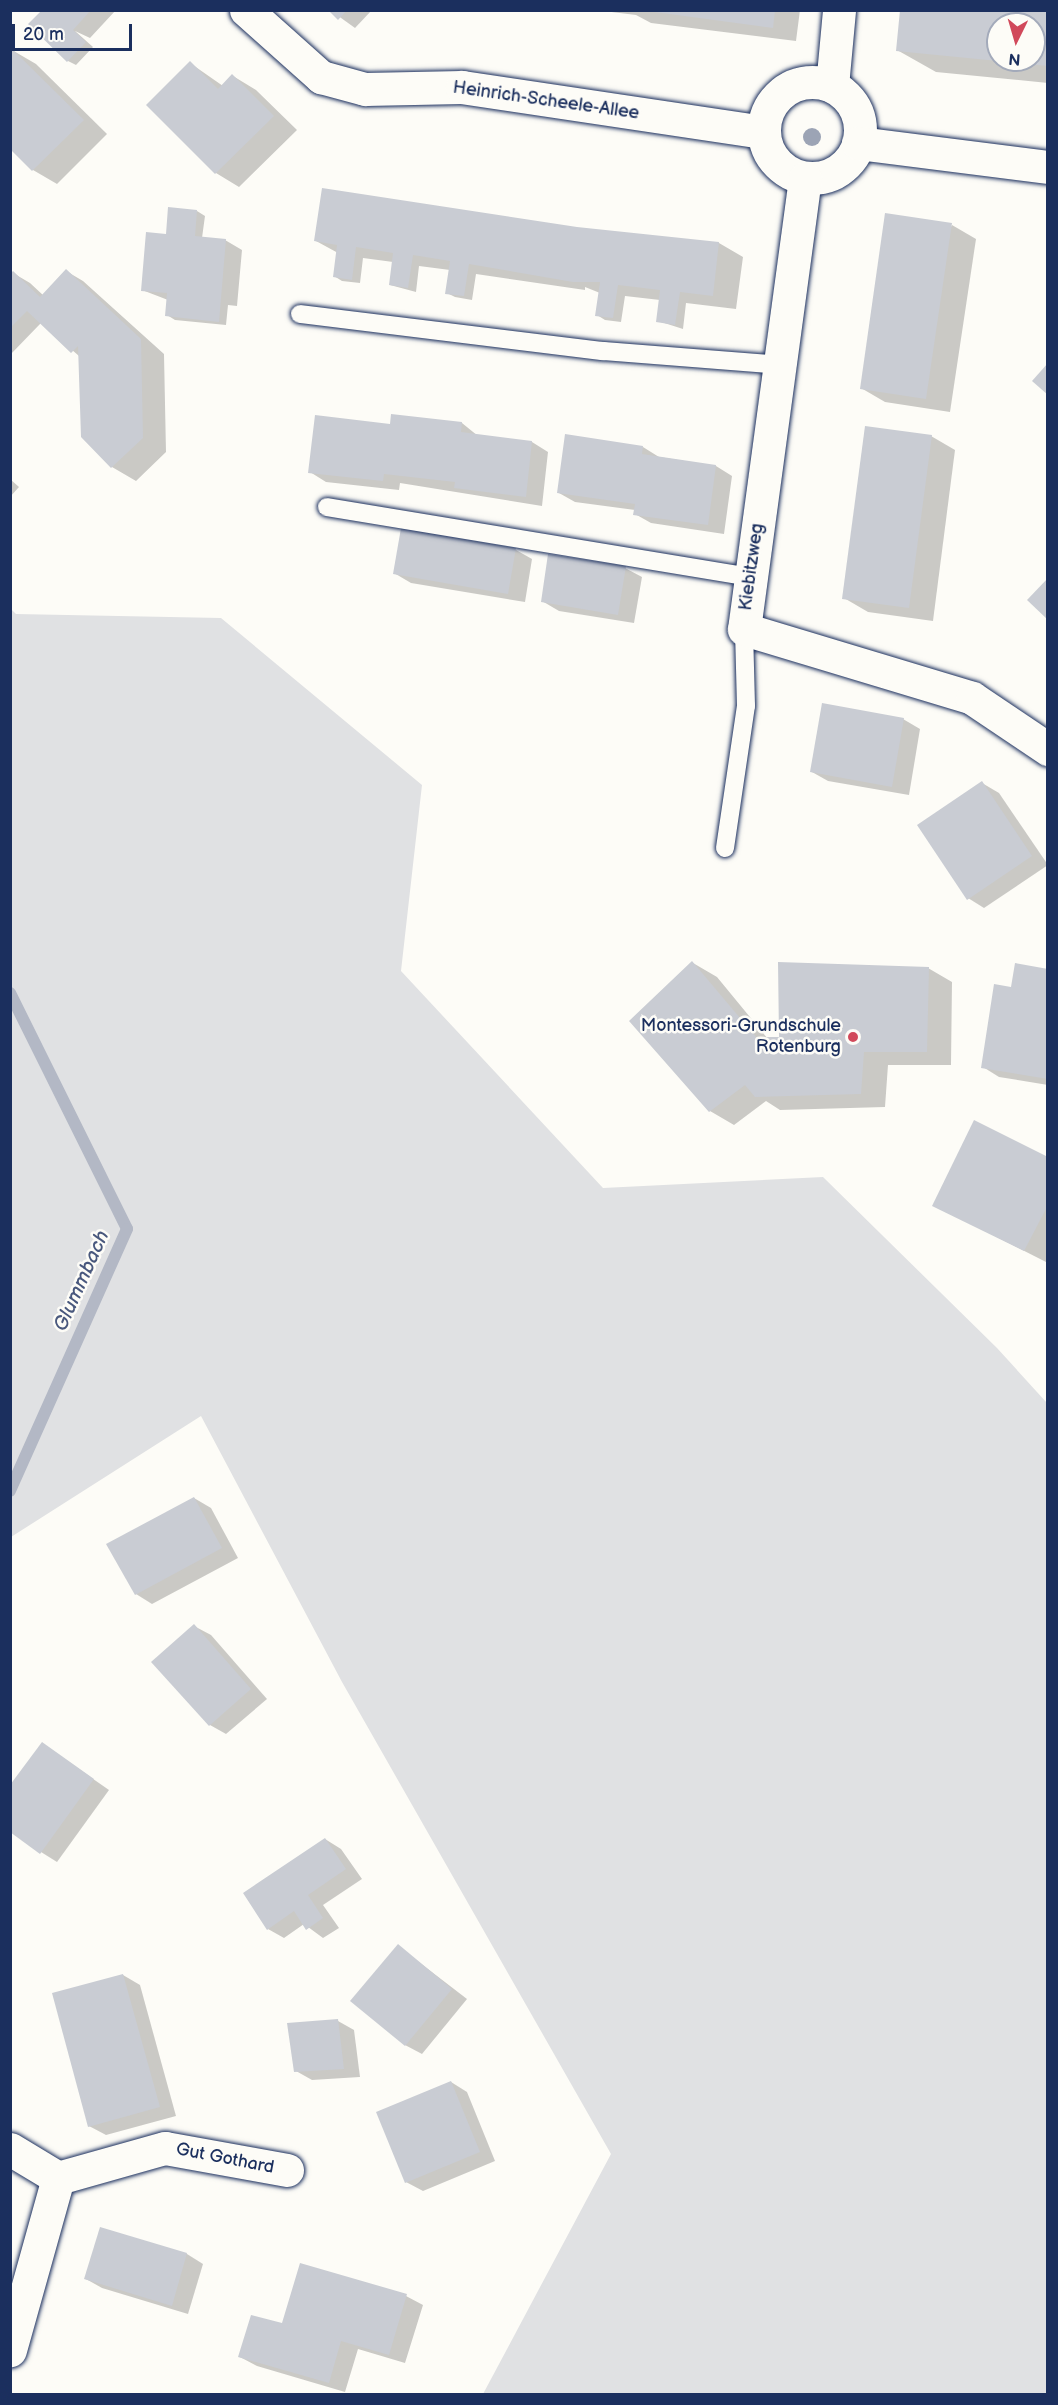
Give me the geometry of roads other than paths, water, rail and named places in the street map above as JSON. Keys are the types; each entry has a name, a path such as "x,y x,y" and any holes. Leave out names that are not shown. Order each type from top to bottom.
{"street":[{"name":"Heinrich-Scheele-Allee","path":"246,10 321,77 365,89 462,87 764,132"},
{"path":"832,86 840,10"},
{"path":"798,84 832,86 848,98 859,117 858,143 852,158 841,169 822,178 805,178 777,164 767,148 764,132 766,114 783,92 798,84"},
{"path":"858,143 1047,167"},
{"name":"Kiebitzweg","path":"805,178 744,629 972,698 1047,749"},
{"path":"10,2148 58,2178 10,2350"},
{"name":"Gut Gothard","path":"58,2178 165,2148 288,2170"}],"lane":[{"path":"300,314 603,351 779,365"},
{"path":"327,507 751,577"},
{"path":"725,848 746,706 744,629"}],"waterway":[{"name":"Glummbach","path":"10,993 127,1229 10,1491"}],"place":[{"name":"Montessori-Grundschule Rotenburg","path":"853,1037"}]}
